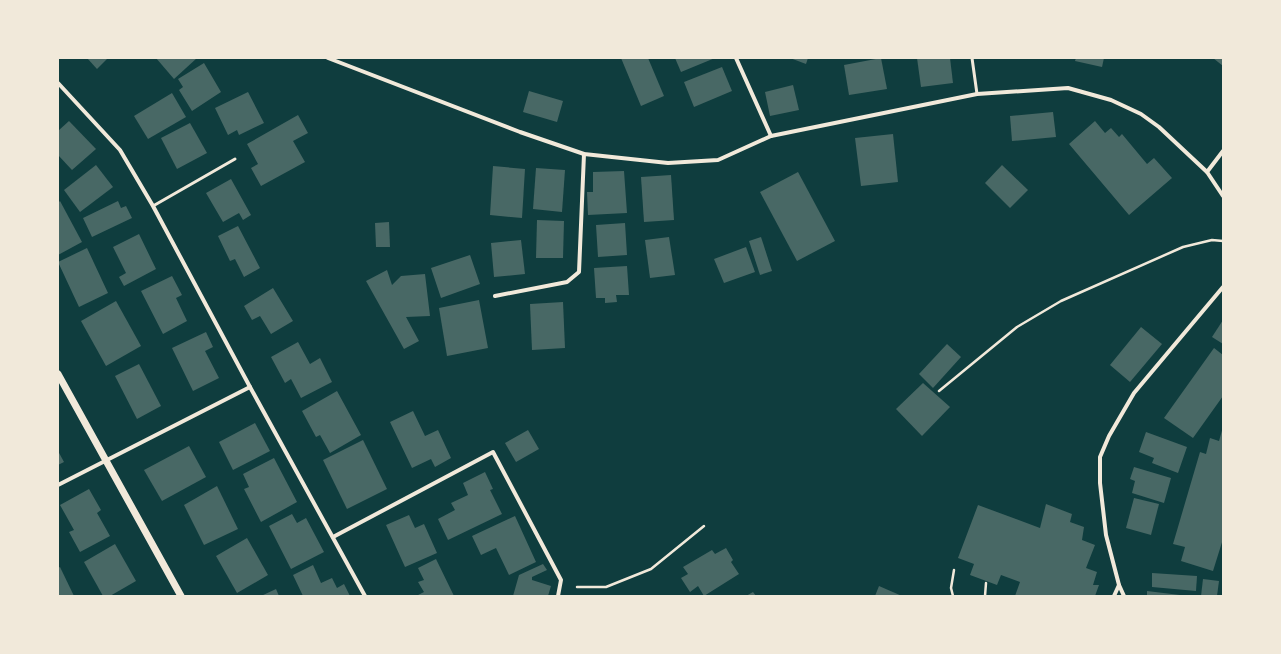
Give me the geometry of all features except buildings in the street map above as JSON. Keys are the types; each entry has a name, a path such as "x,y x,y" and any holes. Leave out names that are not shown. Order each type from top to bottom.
{"street":[{"path":"328,58 520,132 584,154 668,163 718,160 771,136 978,94 1068,88 1111,100 1141,114 1159,127 1207,172 1223,196"},
{"path":"736,58 771,136"},
{"path":"58,83 120,150 153,206 250,387 365,596"},
{"path":"1207,172 1223,152"},
{"path":"495,296 567,282 579,272 584,154"},
{"path":"1124,596 1119,585 1106,534 1100,483 1100,457 1109,436 1134,393 1223,287"},
{"path":"58,374 180,596"},
{"path":"58,485 250,387"},
{"path":"333,538 493,452 561,580 558,596"},
{"path":"1114,596 1119,585"}],"lane":[{"path":"972,58 978,94"},
{"path":"153,206 235,159"}],"path":[{"path":"939,391 1017,327 1061,301 1183,247 1212,240 1223,241"},
{"path":"560,586 606,587 651,569 704,526"},
{"path":"953,596 951,588 954,570"},
{"path":"984,596 986,583"}]}
